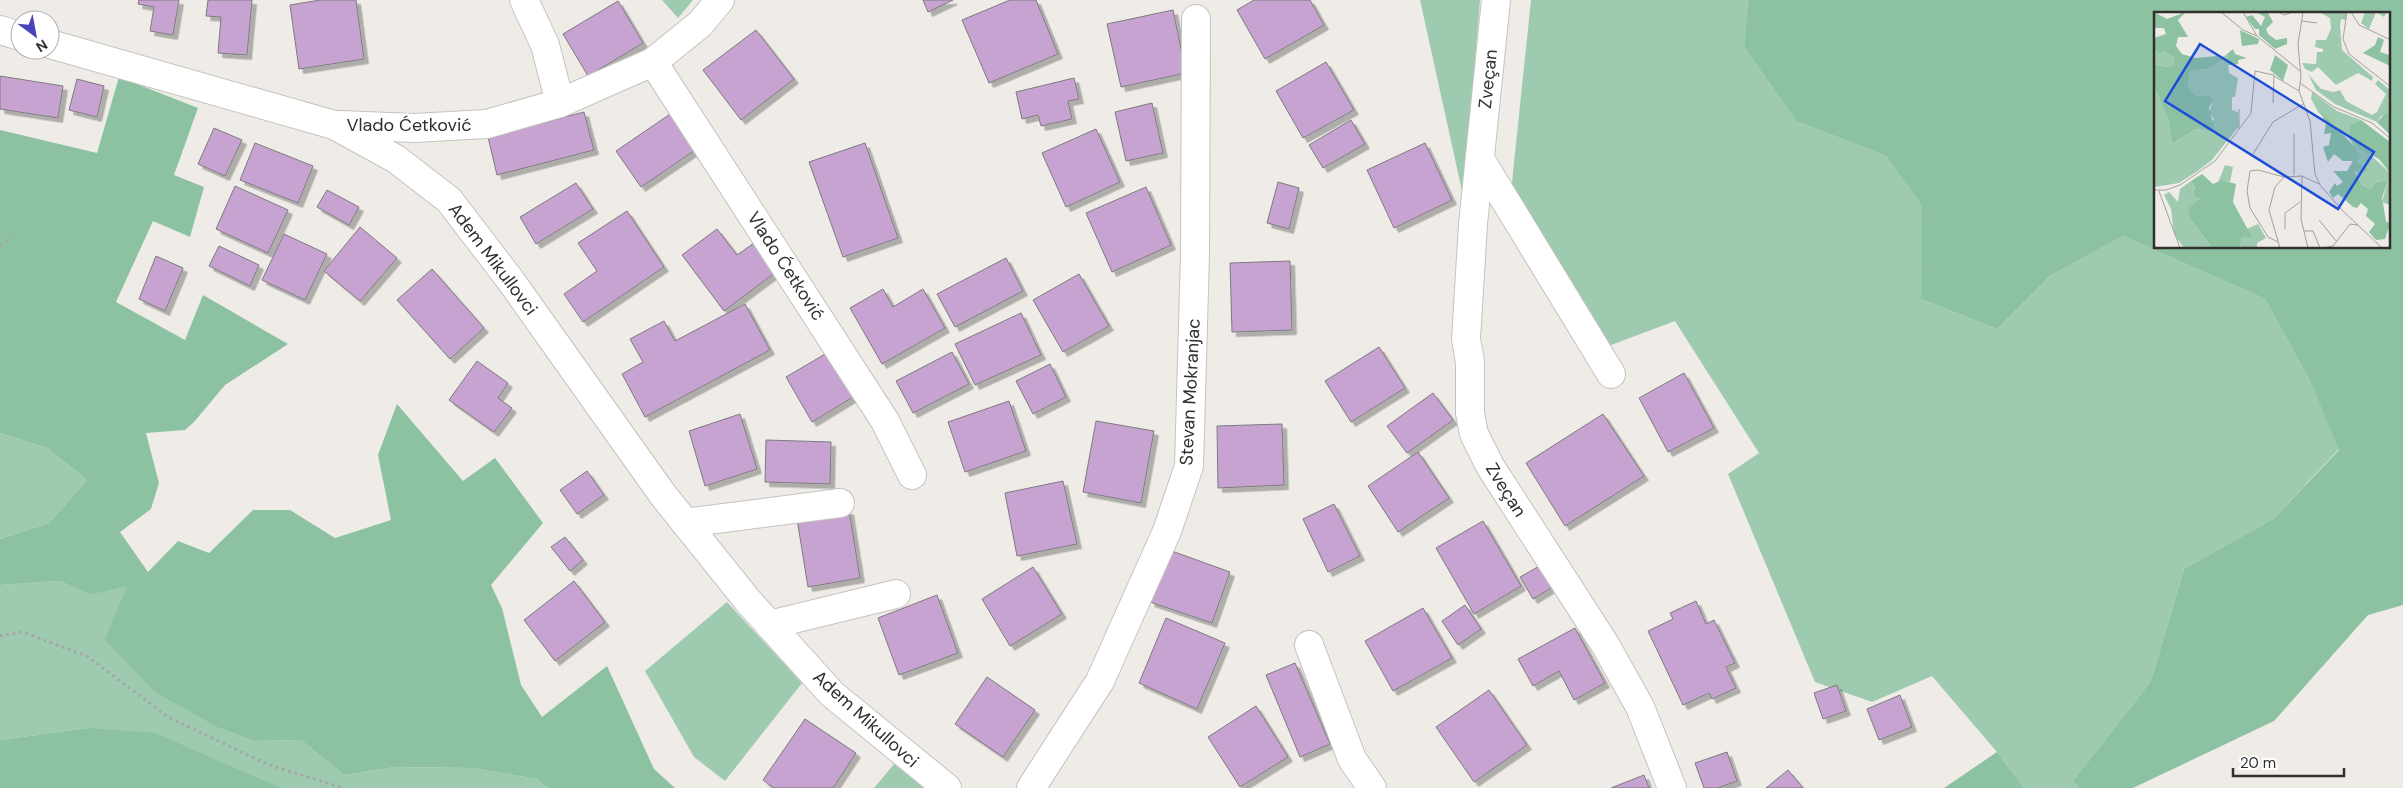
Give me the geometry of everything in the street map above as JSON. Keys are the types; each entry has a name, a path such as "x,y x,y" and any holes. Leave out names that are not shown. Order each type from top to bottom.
{"street":[{"path":"524,0 545,45 560,103"},
{"name":"Vlado Ćetković","path":"334,125 414,128 487,124 560,103 653,62 700,24 720,0"},
{"name":"Zveçan","path":"1496,0 1480,159 1466,339 1470,362 1470,413 1474,434 1490,466 1606,646 1640,708 1672,788"},
{"name":"Stevan Mokranjac","path":"1031,788 1100,681 1167,531 1188,466 1195,254 1196,19"},
{"name":"Adem Mikullovci","path":"60,47 334,125 396,159 449,200 511,281 663,495 769,624 832,694 947,788"},
{"name":"Vlado Ćetković","path":"653,62 885,422 912,474"},
{"path":"1480,159 1611,374"},
{"path":"685,523 840,503"},
{"path":"769,624 896,594"},
{"path":"1309,646 1352,758 1372,788"}],"path":[{"path":"0,246 11,237"},
{"path":"0,636 22,632 87,656 168,717 270,765 343,788"}],"green space":[{"path":"662,0 693,0 678,18"},
{"path":"1420,0 1480,0 1464,200"},
{"path":"1531,0 1748,0 1744,47 1796,121 1886,156 1923,205 1921,299 1997,329 2050,276 2123,236 2265,299 2309,379 2339,449 2273,519 2184,569 2151,681 2073,781 2079,788 2024,788 1997,752 1932,676 1872,702 1815,682 1728,474 1759,453 1675,321 1603,348 1509,211"},
{"path":"1748,0 2403,0 2403,605 2368,615 2274,721 2133,788 2079,788 2073,781 2151,681 2184,569 2273,519 2339,450 2309,379 2265,299 2123,236 2050,276 1997,329 1921,299 1922,205 1886,156 1796,121 1744,47"},
{"path":"119,77 198,108 174,175 204,187 190,237 153,221 116,302 185,340 203,295 288,344 225,385 185,430 146,433 159,483 151,509 120,532 148,572 178,541 209,553 253,510 290,510 335,538 391,520 378,455 397,404 463,481 495,458 543,523 491,585 502,608 521,685 542,717 607,666 654,769 675,788 548,788 536,779 473,768 395,767 344,775 301,740 254,741 219,728 155,692 105,640 127,586 90,595 60,581 0,585 0,539 49,523 87,480 47,448 0,433 0,130 97,153"},
{"path":"0,433 47,448 87,480 49,523 0,539"},
{"path":"60,581 90,595 127,585 219,728 254,741 301,740 344,775 395,767 473,768 536,779 548,788 281,788 88,728 0,740 0,585"},
{"path":"727,602 802,683 725,781 694,757 645,671"},
{"path":"88,728 155,733 281,788 0,788 0,740"},
{"path":"1997,752 2024,788 1944,788"},
{"path":"895,763 924,788 874,788"}],"building":[{"path":"139,0 179,0 173,35 150,31 154,7 138,4"},
{"path":"208,0 252,0 247,55 218,53 221,17 206,16"},
{"path":"320,0 356,0 364,59 299,69 290,5"},
{"path":"923,0 953,0 928,12"},
{"path":"1010,0 1036,0 1058,54 989,83 962,20"},
{"path":"1254,0 1310,0 1324,25 1265,59 1237,10"},
{"path":"618,1 643,43 588,76 563,34"},
{"path":"1173,10 1186,73 1121,87 1107,24"},
{"path":"756,30 794,79 741,120 703,70"},
{"path":"1326,62 1354,110 1303,138 1276,91"},
{"path":"0,76 63,86 58,118 0,109"},
{"path":"1074,78 1079,99 1068,101 1072,119 1041,126 1038,115 1022,119 1016,92"},
{"path":"77,79 104,86 97,117 69,110"},
{"path":"1152,103 1163,153 1126,161 1115,112"},
{"path":"676,110 701,146 641,187 616,151"},
{"path":"584,112 594,150 497,175 488,137"},
{"path":"1351,120 1365,144 1323,168 1309,145"},
{"path":"214,128 242,140 225,176 198,164"},
{"path":"1096,129 1120,182 1066,207 1042,153"},
{"path":"255,143 313,166 298,203 240,180"},
{"path":"865,143 898,238 843,257 809,162"},
{"path":"1425,143 1452,200 1394,228 1367,170"},
{"path":"1278,182 1299,188 1289,229 1267,223"},
{"path":"576,183 593,209 536,244 520,217"},
{"path":"235,186 288,210 268,253 216,229"},
{"path":"1146,187 1171,245 1112,272 1086,213"},
{"path":"327,190 359,207 349,225 317,207"},
{"path":"627,211 664,267 583,322 564,294 597,271 578,243"},
{"path":"360,227 397,258 360,301 324,271"},
{"path":"717,229 737,255 754,243 776,272 724,311 682,255"},
{"path":"284,234 327,254 305,300 262,280"},
{"path":"219,246 259,265 250,286 209,266"},
{"path":"156,256 183,268 165,311 139,299"},
{"path":"1006,258 1023,291 955,327 937,294"},
{"path":"1290,261 1292,330 1232,332 1230,263"},
{"path":"432,269 484,328 450,359 397,300"},
{"path":"1079,274 1109,326 1063,352 1033,300"},
{"path":"883,289 893,307 923,289 945,328 882,364 850,308"},
{"path":"745,304 770,350 645,417 622,374 643,362 630,339 664,321 675,341"},
{"path":"1021,313 1041,355 975,385 955,344"},
{"path":"837,347 863,391 812,422 786,377"},
{"path":"1379,347 1405,388 1351,422 1325,381"},
{"path":"952,352 969,384 913,413 896,381"},
{"path":"477,361 508,383 498,398 512,408 494,432 449,400"},
{"path":"1050,364 1066,397 1033,414 1016,381"},
{"path":"1684,373 1714,428 1668,452 1639,398"},
{"path":"1433,393 1453,420 1407,453 1387,426"},
{"path":"1009,401 1026,451 965,472 948,422"},
{"path":"740,414 757,469 705,486 689,431"},
{"path":"1603,414 1644,476 1565,526 1526,463"},
{"path":"1096,421 1154,431 1141,503 1083,492"},
{"path":"1282,424 1284,485 1218,488 1217,426"},
{"path":"766,440 831,442 830,484 765,482"},
{"path":"1418,452 1449,498 1398,532 1368,486"},
{"path":"587,471 604,495 577,514 560,490"},
{"path":"1063,481 1077,544 1017,556 1005,493"},
{"path":"1334,504 1360,556 1328,572 1303,519"},
{"path":"849,510 860,578 808,587 797,519"},
{"path":"1483,521 1521,586 1474,614 1436,548"},
{"path":"565,537 583,560 570,571 551,547"},
{"path":"1169,550 1230,572 1212,623 1150,602"},
{"path":"1543,564 1556,585 1533,599 1520,577"},
{"path":"1033,567 1062,614 1010,646 982,599"},
{"path":"574,581 605,622 555,661 524,620"},
{"path":"937,595 958,653 899,675 878,618"},
{"path":"1696,601 1706,624 1714,620 1735,663 1726,667 1736,688 1712,699 1709,693 1683,705 1648,631 1673,619 1670,613"},
{"path":"1465,605 1481,629 1458,645 1442,621"},
{"path":"1423,608 1452,658 1393,691 1365,641"},
{"path":"1166,618 1225,643 1197,709 1139,683"},
{"path":"1575,628 1605,683 1574,700 1559,671 1533,686 1518,659"},
{"path":"1295,663 1330,744 1300,757 1266,675"},
{"path":"987,677 1035,710 1003,757 955,724"},
{"path":"1837,685 1846,711 1823,719 1814,693"},
{"path":"1489,690 1527,745 1474,782 1436,727"},
{"path":"1900,695 1912,727 1879,740 1867,709"},
{"path":"1256,706 1288,757 1240,787 1208,737"},
{"path":"805,719 856,753 833,788 774,788 763,780"},
{"path":"1727,752 1737,781 1718,788 1704,788 1695,763"},
{"path":"1788,770 1803,788 1766,788"},
{"path":"1644,775 1649,788 1611,788"}]}
